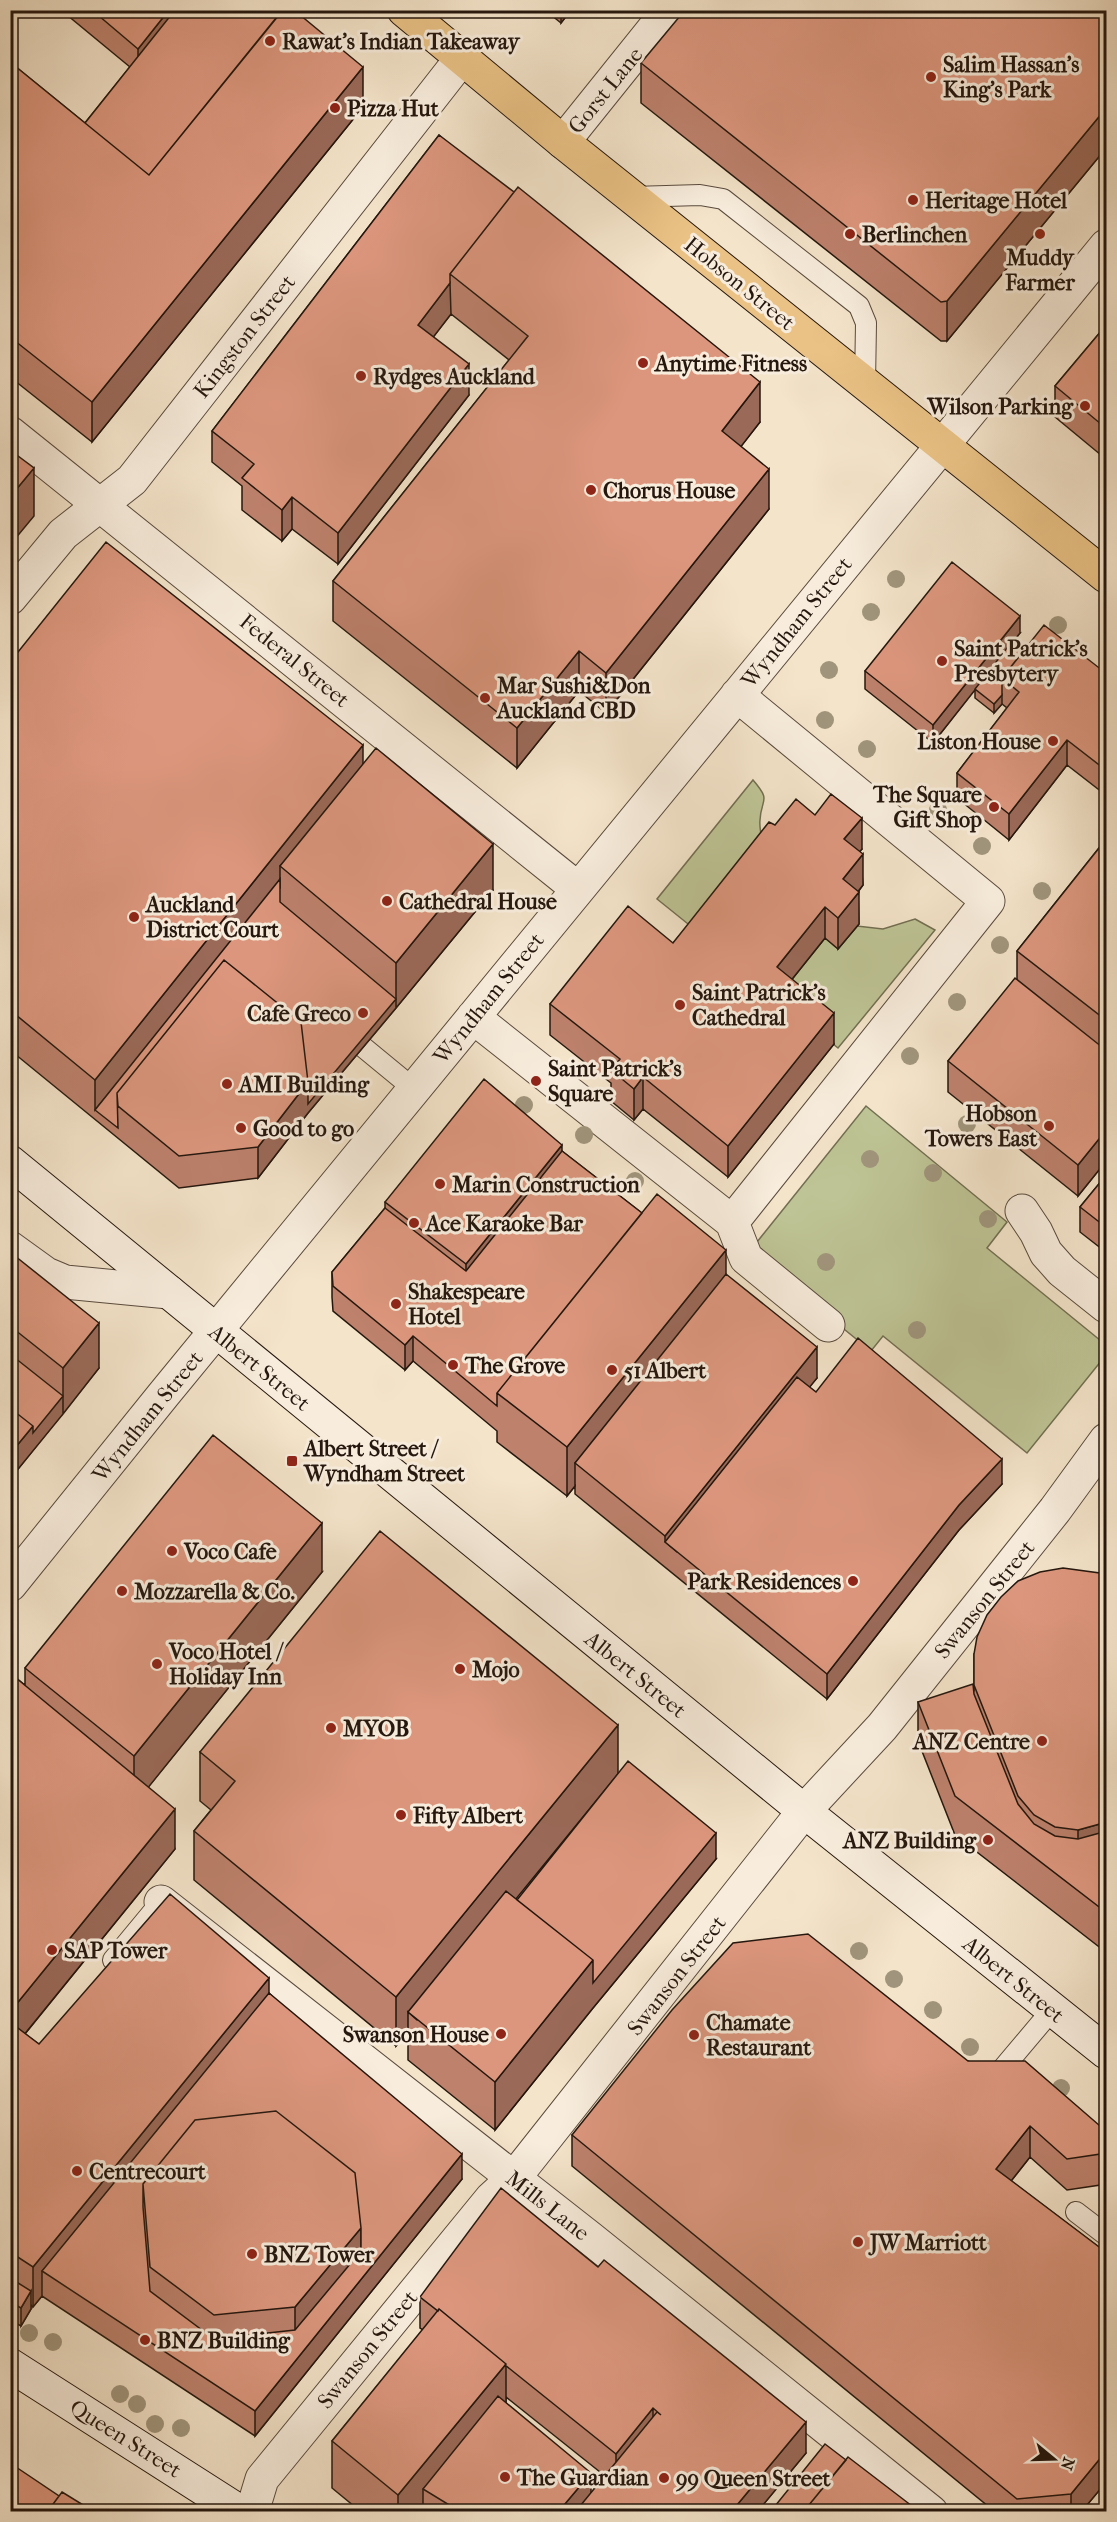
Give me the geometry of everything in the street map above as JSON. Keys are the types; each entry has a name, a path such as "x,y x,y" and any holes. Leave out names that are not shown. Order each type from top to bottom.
{"main road":[{"name":"Hobson Street","path":"404,10 563,142 1107,576"}],"street":[{"name":"Gorst Lane","path":"563,142 669,10"},
{"name":"Kingston Street","path":"10,598 63,534 132,480 462,58"},
{"name":"Wyndham Street","path":"10,1585 736,695 1107,246"},
{"name":"Federal Street","path":"10,433 578,889"},
{"path":"732,1222 988,901 736,695"},
{"path":"473,1017 732,1222 746,1258 828,1325"},
{"name":"Albert Street","path":"10,1162 804,1811 1107,2052"},
{"path":"1022,1211 1046,1253 1062,1271 1107,1306"},
{"path":"10,1248 46,1274 64,1281 169,1292"},
{"name":"Swanson Street","path":"252,2511 262,2479 491,2199 514,2178 804,1811 867,1745 1055,1510 1107,1440"},
{"name":"Mills Lane","path":"161,1902 514,2178 931,2511"},
{"name":"Queen Street","path":"10,2365 240,2511"}],"lane":[{"path":"632,197 700,195 723,199 859,306 866,323 865,384"},
{"path":"363,1047 414,1089"},
{"path":"101,1975 161,1902"},
{"path":"990,2085 1052,2010"},
{"path":"1076,2212 1107,2235"}],"green space":[{"path":"753,780 764,797 760,823 763,845 703,936 657,899"},
{"path":"915,919 935,930 838,1048 777,998 825,938 838,949 857,926 883,929"},
{"path":"866,1106 1007,1222 987,1248 1106,1345 1106,1355 1027,1453 883,1336 871,1351 749,1252"}],"building":[{"path":"92,10 169,10 138,49"},
{"path":"175,10 267,10 276,18 149,175 85,123"},
{"path":"283,10 294,10 363,67 92,402 10,337 10,62 149,175"},
{"name":"Heritage Hotel","path":"685,10 1107,10 1107,107 947,301 941,302 641,63"},
{"name":"Rydges Auckland","path":"439,135 514,192 450,274 450,283 418,325 469,364 338,533 292,497 282,510 242,478 254,464 212,431"},
{"name":"Chorus House","path":"518,187 760,382 722,431 769,469 606,673 579,651 517,728 333,581 528,336 450,274"},
{"path":"1107,324 1107,429 1055,386"},
{"path":"10,450 34,468 10,497"},
{"name":"Auckland District Court","path":"106,542 363,745 95,1080 10,1010 10,662"},
{"name":"Saint Patrick's Presbytery","path":"952,562 1020,616 933,725 865,671"},
{"name":"Liston House","path":"1044,625 1107,674 1107,771 1067,740 1009,814 957,773 1019,692 1002,678"},
{"path":"1014,639 1026,648 1002,678 1002,695 994,704 975,689"},
{"name":"Cathedral House","path":"376,748 493,844 396,963 280,866"},
{"name":"Saint Patrick’s Cathedral","path":"831,794 862,818 844,839 863,854 843,879 859,892 838,918 825,907 777,967 834,1013 728,1146 643,1077 634,1089 611,1070 620,1059 550,1004 628,906 673,943 769,822 775,825 796,799 815,815"},
{"path":"1107,838 1107,1021 1017,951"},
{"path":"280,879 280,902 396,999 308,1104 308,1082 301,1022 224,960 117,1093 118,1128 95,1110"},
{"name":"AMI Building","path":"224,960 301,1022 308,1082 258,1147 179,1156 118,1106 117,1093"},
{"name":"Hobson Towers East","path":"1015,978 1107,1051 1107,1129 1078,1165 948,1061"},
{"path":"484,1079 562,1145 466,1264 385,1202"},
{"path":"562,1151 642,1213 497,1393 497,1406 413,1336 405,1345 333,1286 332,1272 385,1208 466,1271"},
{"path":"1107,1174 1107,1228 1080,1207"},
{"path":"657,1194 726,1250 567,1447 497,1393"},
{"path":"10,1252 99,1323 63,1368 10,1326"},
{"path":"726,1274 817,1347 665,1536 575,1463"},
{"path":"858,1338 1002,1459 959,1505 827,1674 665,1542 797,1377 816,1392"},
{"path":"10,1354 63,1396 33,1433 33,1426 10,1408"},
{"path":"10,1408 33,1426 10,1454"},
{"name":"Voco Hotel / Holiday Inn","path":"213,1435 322,1523 134,1756 25,1668"},
{"name":"Fifty Albert","path":"380,1531 618,1725 396,1997 194,1831 235,1781 200,1752"},
{"name":"ANZ Centre","path":"1063,1568 1107,1574 1107,1822 1078,1830 1055,1827 1034,1815 1018,1796 974,1685 974,1654 977,1637 987,1615 1018,1581 1040,1572"},
{"name":"SAP Tower","path":"10,1673 175,1809 10,2012"},
{"path":"973,1684 974,1694 1018,1804 1034,1824 1055,1836 1078,1839 1107,1831 1107,1913 955,1796 918,1702"},
{"path":"628,1761 716,1833 593,1983 593,1960 517,1900"},
{"path":"506,1891 593,1960 495,2082 408,2012"},
{"name":"Centrecourt","path":"170,1894 269,1978 33,2267 10,2252 10,2022 39,2044"},
{"name":"JW Marriott","path":"808,1934 968,2061 1025,2061 1107,2132 1107,2153 1067,2159 1030,2126 996,2169 1107,2253 1107,2450 1071,2494 1017,2499 572,2135 672,2010 733,1943"},
{"path":"269,1993 462,2154 255,2411 42,2271","holes":["276,2111 355,2173 361,2251 295,2330 214,2339 150,2291 143,2184 195,2120"]},
{"name":"BNZ Tower","path":"276,2111 355,2173 361,2228 295,2307 214,2315 150,2267 143,2184 195,2120"},
{"path":"501,2188 598,2267 604,2260 806,2422 732,2511 576,2511 657,2412 661,2415 653,2408 616,2454 439,2309 438,2311 420,2297"},
{"path":"10,2278 31,2291 21,2308 10,2302"},
{"path":"439,2309 506,2364 398,2495 332,2441"},
{"path":"498,2396 591,2473 559,2511 459,2511 423,2489"},
{"path":"825,2444 846,2460 804,2511 771,2511"},
{"path":"848,2457 912,2506 907,2511 804,2511"},
{"path":"10,2463 59,2496 48,2511 10,2511"},
{"path":"62,2492 93,2511 48,2511"}],"place":[{"name":"Rawat's Indian Takeaway","path":"270,41"},
{"name":"Salim Hassan's King's Park","path":"931,77"},
{"name":"Pizza Hut","path":"335,108"},
{"name":"Heritage Hotel","path":"913,200"},
{"name":"Berlinchen","path":"850,234"},
{"name":"Muddy Farmer","path":"1040,234"},
{"name":"Anytime Fitness","path":"643,363"},
{"name":"Rydges Auckland","path":"361,376"},
{"name":"Wilson Parking","path":"1085,406"},
{"name":"Chorus House","path":"591,490"},
{"name":"Saint Patrick's Presbytery","path":"942,661"},
{"name":"Mar Sushi&Don Auckland CBD","path":"485,698"},
{"name":"Liston House","path":"1053,741"},
{"name":"The Square Gift Shop","path":"994,807"},
{"name":"Cathedral House","path":"387,901"},
{"name":"Auckland District Court","path":"134,917"},
{"name":"Saint Patrick’s Cathedral","path":"680,1005"},
{"name":"Cafe Greco","path":"363,1013"},
{"name":"Saint Patrick's Square","path":"536,1081"},
{"name":"AMI Building","path":"227,1084"},
{"name":"Hobson Towers East","path":"1049,1126"},
{"name":"Good to go","path":"241,1128"},
{"name":"Marin Construction","path":"440,1184"},
{"name":"Ace Karaoke Bar","path":"414,1223"},
{"name":"Shakespeare Hotel","path":"396,1304"},
{"name":"The Grove","path":"453,1365"},
{"name":"51 Albert","path":"612,1370"},
{"name":"Albert Street / Wyndham Street","path":"292,1461"},
{"name":"Voco Cafe","path":"172,1551"},
{"name":"Park Residences","path":"853,1581"},
{"name":"Mozzarella & Co.","path":"122,1591"},
{"name":"Voco Hotel / Holiday Inn","path":"157,1664"},
{"name":"Mojo","path":"460,1669"},
{"name":"MYOB","path":"331,1728"},
{"name":"ANZ Centre","path":"1042,1741"},
{"name":"Fifty Albert","path":"401,1815"},
{"name":"ANZ Building","path":"988,1840"},
{"name":"SAP Tower","path":"52,1950"},
{"name":"Swanson House","path":"501,2034"},
{"name":"Chamate Restaurant","path":"694,2035"},
{"name":"Centrecourt","path":"77,2171"},
{"name":"JW Marriott","path":"858,2242"},
{"name":"BNZ Tower","path":"252,2254"},
{"name":"BNZ Building","path":"145,2340"},
{"name":"The Guardian","path":"505,2477"},
{"name":"99 Queen Street","path":"664,2478"}]}
